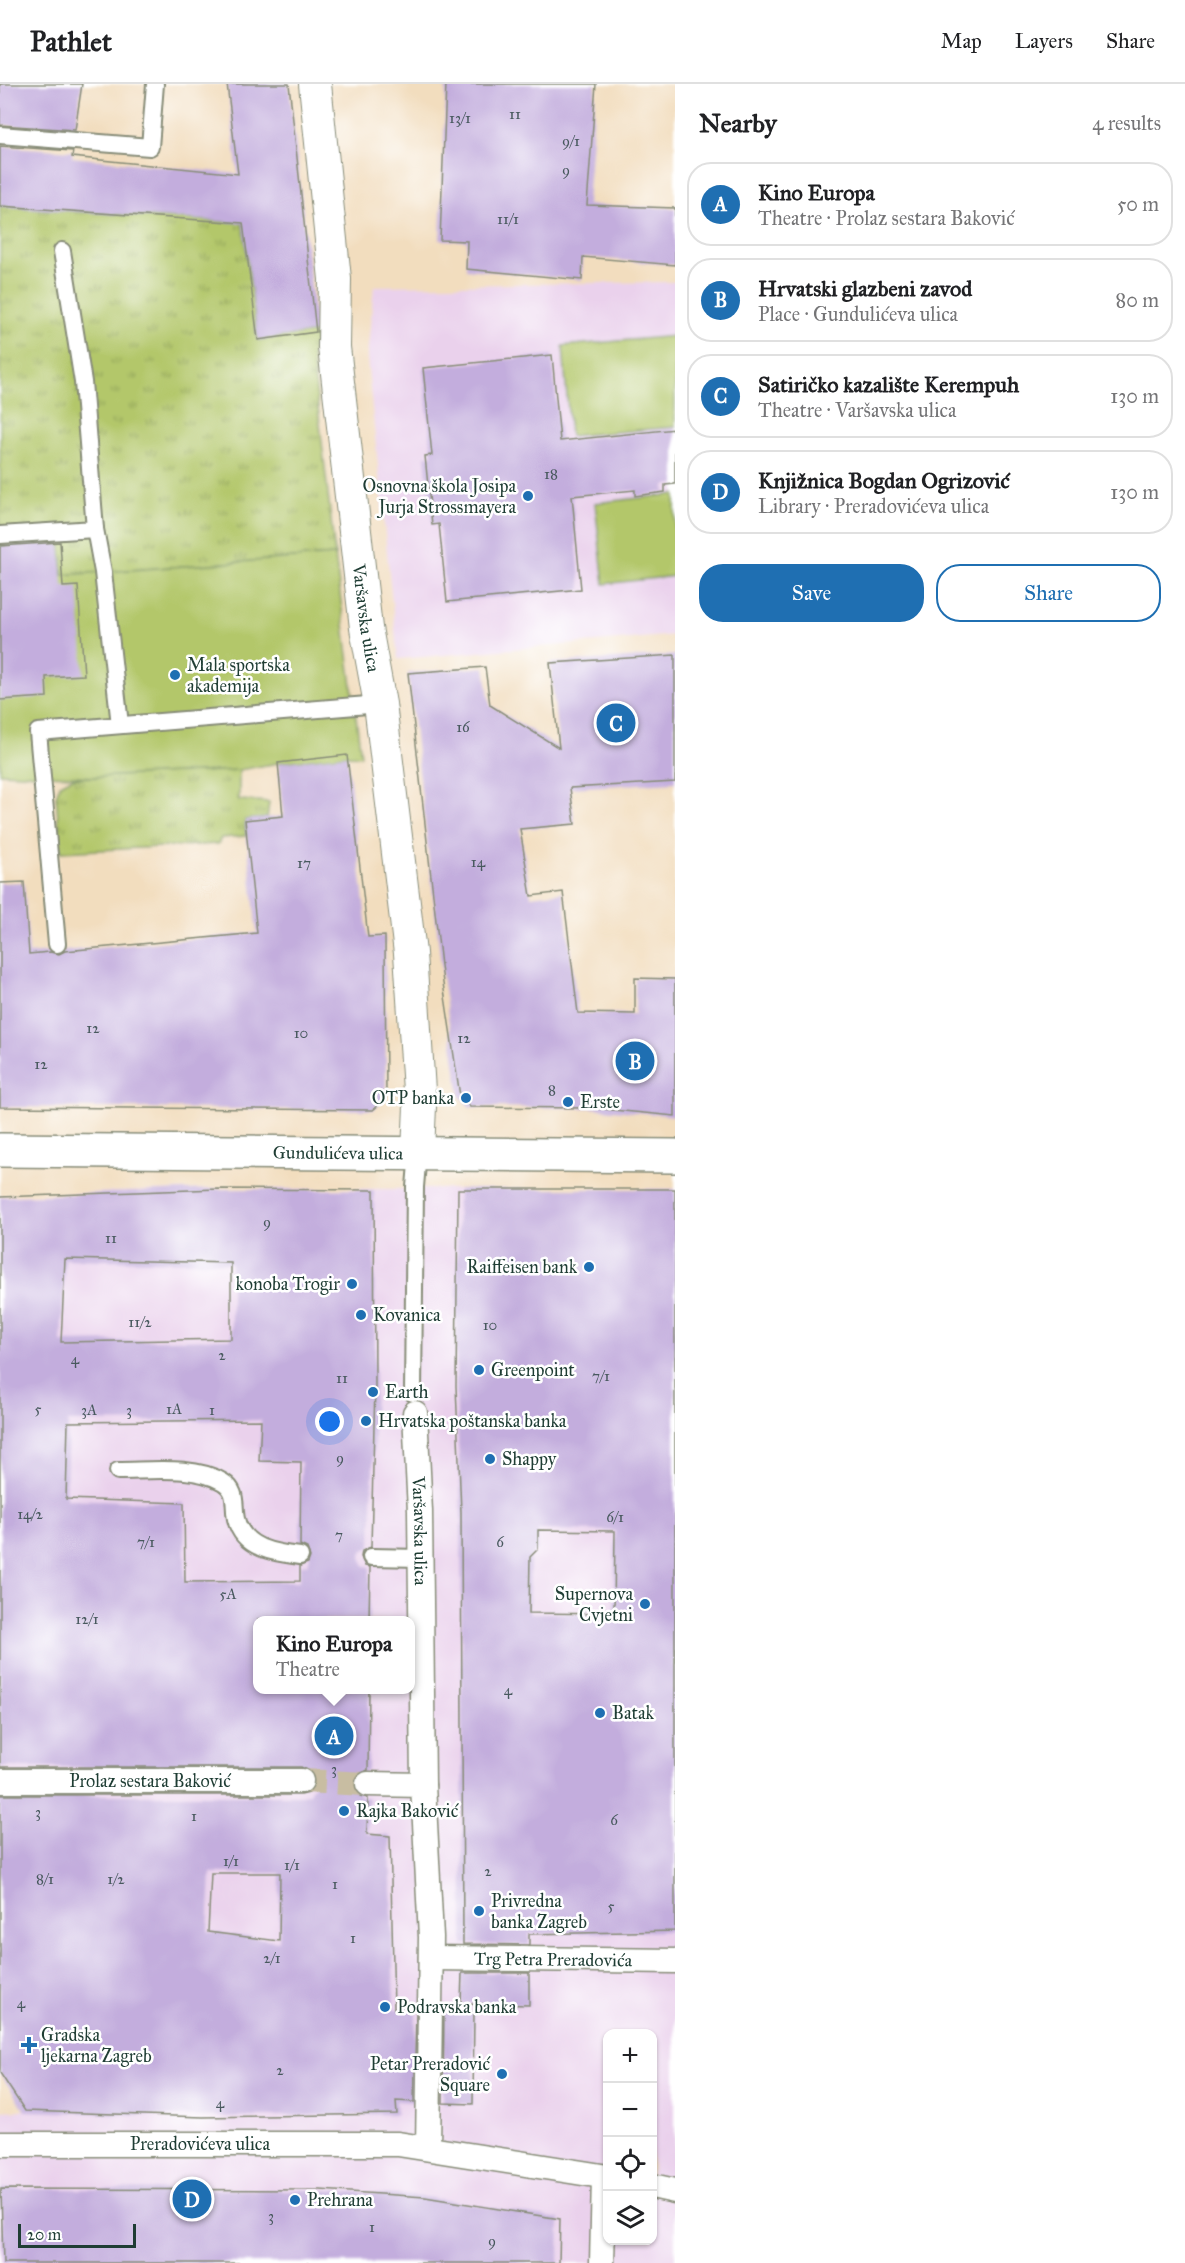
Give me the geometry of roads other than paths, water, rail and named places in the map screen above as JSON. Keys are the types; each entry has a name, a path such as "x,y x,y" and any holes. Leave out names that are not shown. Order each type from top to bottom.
{"street":[{"name":"Varšavska ulica","path":"315,84 335,279 334,347 366,628 380,704 410,953 420,1106 418,1152"},
{"name":"Gundulićeva ulica","path":"0,1150 675,1156"},
{"name":"Varšavska ulica","path":"414,1403 421,1558 423,1785 431,1948"},
{"name":"Prolaz sestara Baković","path":"0,1781 301,1781"},
{"path":"368,1784 423,1785"},
{"path":"431,1948 428,2148 603,2177"},
{"name":"Trg Petra Preradovića","path":"431,1948 675,1961"},
{"name":"Preradovićeva ulica","path":"0,2144 398,2144 428,2148"},
{"path":"657,2187 675,2191"},
{"path":"602,2263 605,2191"}],"lane":[{"path":"0,135 150,147 155,84"},
{"path":"63,251 83,382 95,529 103,572 120,725"},
{"path":"0,535 95,529"},
{"path":"57,944 38,732 380,704"},
{"path":"414,1403 415,1187 418,1152"},
{"path":"118,1471 181,1472 210,1476 224,1482 231,1489 236,1502 236,1520 254,1545 272,1552 300,1556"},
{"path":"371,1557 421,1558"}],"tunnel":[{"path":"301,1781 368,1784"}],"place":[{"name":"Osnovna škola Josipa Jurja Strossmayera","path":"528,496"},
{"name":"Mala sportska akademija","path":"175,675"},
{"name":"Satiričko kazalište Kerempuh","path":"616,723"},
{"name":"Hrvatski glazbeni zavod","path":"635,1061"},
{"name":"OTP banka","path":"466,1098"},
{"name":"Erste","path":"568,1102"},
{"name":"Raiffeisen bank","path":"589,1267"},
{"name":"konoba Trogir","path":"352,1284"},
{"name":"Kovanica","path":"361,1315"},
{"name":"Greenpoint","path":"479,1370"},
{"name":"Earth","path":"373,1392"},
{"name":"Hrvatska poštanska banka","path":"366,1421"},
{"name":"Shappy","path":"490,1459"},
{"name":"Supernova Cvjetni","path":"645,1604"},
{"name":"Batak","path":"600,1713"},
{"name":"Kino Europa","path":"334,1736"},
{"name":"Rajka Baković","path":"344,1811"},
{"name":"Privredna banka Zagreb","path":"479,1911"},
{"name":"Podravska banka","path":"385,2007"},
{"name":"Gradska ljekarna Zagreb","path":"29,2045"},
{"name":"Petar Preradović Square","path":"502,2074"},
{"name":"Knjižnica Bogdan Ogrizović","path":"192,2199"},
{"name":"Prehrana","path":"295,2200"}]}
